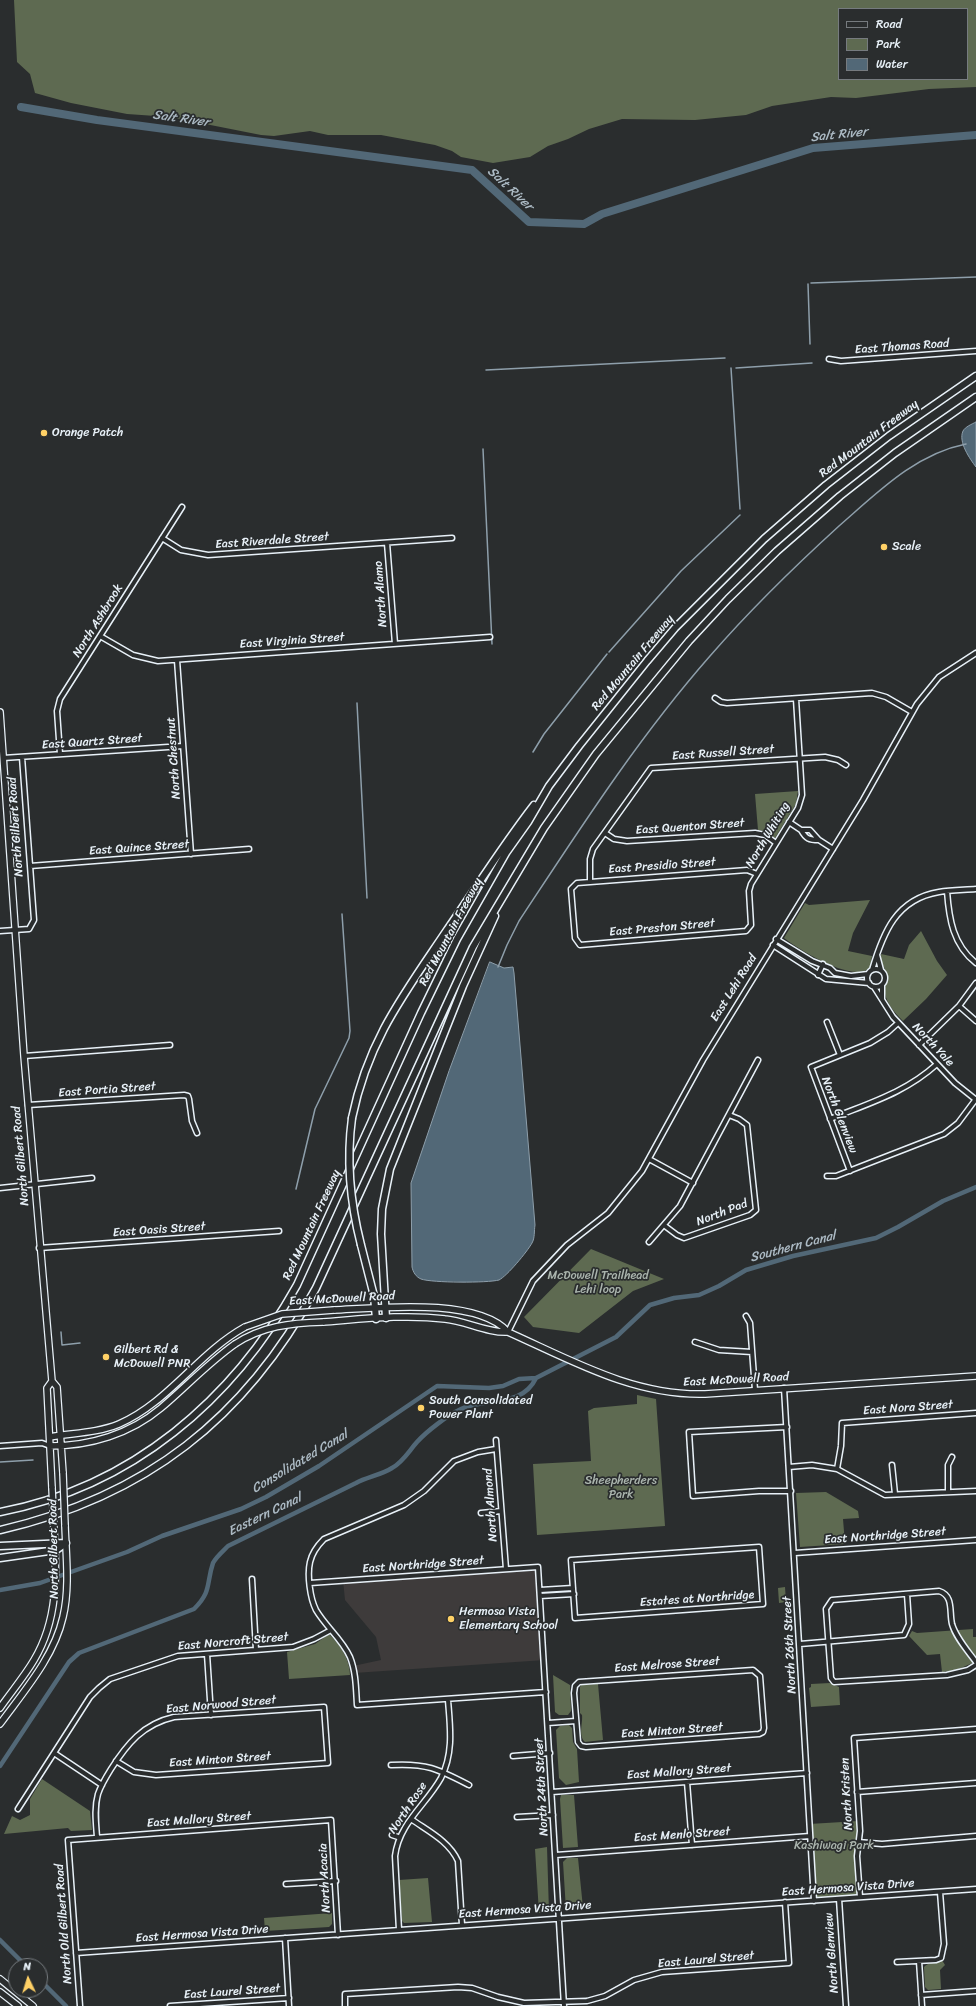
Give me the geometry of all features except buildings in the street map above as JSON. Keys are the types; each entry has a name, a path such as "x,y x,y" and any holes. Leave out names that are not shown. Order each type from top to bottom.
{"highway":[{"name":"Red Mountain Freeway","path":"0,1512 43,1501 82,1487 123,1467 179,1430 212,1401 254,1353 276,1322 297,1285 408,1041 457,939 506,853 528,822 549,786 646,661 714,587 764,539 826,485 889,436 976,376"},
{"path":"0,1530 63,1513 127,1484 158,1465 196,1437 224,1413 254,1382 292,1331 316,1288 456,982 487,923 499,906 544,828 596,754 689,641 766,562 840,496 895,453 976,397"},
{"path":"376,1319 374,1296 354,1216 350,1189 349,1147 352,1118 363,1074 382,1029 501,848 549,786"},
{"path":"386,1318 381,1234 382,1209 390,1169 463,986 499,906"},
{"path":"0,1546 19,1546 55,1542 66,1543"},
{"path":"0,1558 56,1550 66,1543"}],"main road":[{"name":"North Gilbert Road","path":"0,712 39,1248 52,1381 57,1387 61,1435 67,1564 63,1618 52,1648 41,1668 0,1724"},
{"name":"East McDowell Road","path":"50,1437 106,1428 127,1420 154,1402 213,1349 244,1327 282,1314 375,1308 420,1307 450,1309 500,1323 508,1332"},
{"name":"East McDowell Road","path":"50,1446 61,1446 110,1436 137,1425 160,1409 235,1344 272,1327 294,1323 386,1318 446,1319 480,1326 497,1332 508,1332 581,1365 624,1382 667,1392 698,1394 976,1376"},
{"name":"North Gilbert Road","path":"0,1708 34,1661 42,1644 52,1613 56,1590 56,1550 47,1388 52,1381"},
{"path":"0,1979 33,2006"},
{"path":"0,1992 18,2006"}],"street":[{"name":"East Thomas Road","path":"829,359 841,361 974,351"},
{"name":"North Ashbrook","path":"60,754 57,718 58,705 182,507"},
{"name":"East Riverdale Street","path":"162,538 181,550 208,555 452,538"},
{"name":"North Alamo","path":"387,543 395,644"},
{"name":"East Virginia Street","path":"100,636 133,655 158,661 490,637"},
{"name":"East Lehi Road","path":"508,1332 533,1281 568,1245 608,1213 632,1186 650,1159 703,1060 883,767 916,704 939,677 976,653"},
{"name":"North Chestnut","path":"177,660 191,854"},
{"path":"715,698 721,702 727,703 872,693 886,698 912,712"},
{"name":"North Whiting","path":"746,931 751,925 749,891 757,874 798,808 802,795 801,759 796,699"},
{"name":"East Quartz Street","path":"3,758 183,746"},
{"name":"North Gilbert Road","path":"16,930 29,929 34,920 22,757"},
{"name":"East Russell Street","path":"605,833 648,770 656,768 830,758 846,765"},
{"path":"789,822 801,830 805,837 809,840 819,840"},
{"path":"801,830 810,830 819,840 833,849"},
{"path":"590,882 590,858 593,849 605,833"},
{"name":"East Quenton Street","path":"605,833 614,839 626,841 755,833 765,835 776,843"},
{"name":"East Quince Street","path":"30,866 249,849"},
{"name":"East Presidio Street","path":"580,945 575,938 571,889 577,883 747,870 757,874"},
{"path":"776,939 812,961 823,964 835,973 858,976 868,974 872,970 876,954 885,931 901,911 923,897 948,891 976,889"},
{"path":"948,891 950,921 954,934 962,949 976,963"},
{"path":"0,931 16,930"},
{"name":"East Preston Street","path":"580,945 746,931"},
{"path":"773,945 809,966 818,975 826,979 869,983 874,986 882,985"},
{"path":"876,954 885,977 882,985 882,999"},
{"path":"818,975 823,964"},
{"path":"872,970 881,970"},
{"path":"868,974 869,983"},
{"path":"919,1045 959,1006 976,983"},
{"name":"North Yale","path":"874,986 887,1010 898,1023 960,1089 976,1099"},
{"path":"959,1006 976,1021"},
{"path":"827,1022 840,1055 880,1038 898,1023"},
{"path":"24,1056 170,1045"},
{"name":"North Glenview","path":"840,1055 811,1067 850,1171"},
{"name":"North Pad","path":"649,1242 665,1226 680,1206 758,1060"},
{"path":"830,1118 902,1090 923,1076 937,1064"},
{"name":"East Portia Street","path":"28,1105 184,1095 188,1096 192,1121 196,1133"},
{"path":"827,1176 836,1176 850,1171 944,1134 958,1124 976,1099"},
{"name":"North Pad","path":"665,1226 677,1235 684,1238 750,1215 756,1210 747,1125 739,1119 729,1115"},
{"path":"650,1159 693,1183"},
{"path":"0,1188 92,1178"},
{"name":"East Oasis Street","path":"39,1248 279,1231"},
{"path":"746,1316 750,1323 755,1390"},
{"path":"695,1342 718,1350 752,1352"},
{"name":"North 26th Street","path":"784,1388 795,1553 814,1901"},
{"name":"East Nora Street","path":"837,1469 841,1446 842,1423 976,1413"},
{"path":"787,1427 689,1432 693,1496 759,1491 791,1492"},
{"name":"East McDowell Road","path":"42,1443 50,1437"},
{"name":"North Almond","path":"496,1440 506,1569"},
{"name":"East McDowell Road","path":"0,1446 42,1443 50,1446"},
{"path":"496,1449 478,1452 454,1461 424,1491 404,1505 324,1539 316,1549 310,1563 312,1600 316,1610 346,1649 353,1666 357,1705 448,1700 546,1692"},
{"path":"948,1492 948,1465 952,1457"},
{"path":"789,1467 812,1465 837,1469 885,1495 976,1491"},
{"path":"892,1466 895,1494"},
{"path":"481,1513 501,1512"},
{"name":"East Northridge Street","path":"795,1553 976,1540"},
{"name":"Estates at Northridge","path":"759,1546 763,1604 575,1618 574,1594 571,1560 759,1546"},
{"name":"East Northridge Street","path":"310,1583 538,1567"},
{"name":"North 24th Street","path":"538,1567 554,1815 564,2004"},
{"path":"252,1579 256,1650"},
{"path":"540,1590 573,1588"},
{"path":"559,1589 560,1595"},
{"path":"939,1591 946,1593 949,1598 952,1625 976,1664 968,1670 947,1675 834,1682 831,1678 828,1642 826,1609 828,1604 832,1600 907,1594 939,1591"},
{"path":"540,1596 574,1594"},
{"path":"800,1644 904,1636 909,1624 907,1594"},
{"name":"East Norcroft Street","path":"18,1809 90,1698 110,1679 178,1656 293,1647 314,1639 331,1630"},
{"path":"207,1654 211,1715"},
{"name":"East Melrose Street","path":"576,1721 574,1693 575,1686 579,1682 753,1670 757,1671 760,1676 763,1732"},
{"name":"North Rose","path":"399,1930 395,1856 398,1837 436,1785 449,1756 450,1744 448,1700"},
{"name":"East Norwood Street","path":"97,1837 96,1805 102,1785 130,1741 163,1720 324,1707 328,1763"},
{"path":"548,1723 576,1721"},
{"name":"East Minton Street","path":"576,1721 578,1742 581,1746 586,1747 759,1734 763,1732"},
{"name":"North Kristen","path":"860,1897 858,1842 860,1830 854,1738 976,1729"},
{"path":"54,1753 102,1785"},
{"path":"513,1756 550,1753"},
{"name":"East Minton Street","path":"116,1761 134,1772 156,1775 328,1763"},
{"path":"391,1764 419,1764 443,1772 469,1785"},
{"name":"East Mallory Street","path":"552,1792 807,1773"},
{"path":"687,1782 692,1844"},
{"path":"858,1792 976,1784"},
{"path":"517,1817 554,1815"},
{"path":"411,1819 443,1842 453,1852 458,1861 462,1925"},
{"name":"East Mallory Street","path":"68,1840 332,1820"},
{"name":"North Acacia","path":"332,1820 338,1935"},
{"path":"392,1835 398,1837"},
{"name":"East Menlo Street","path":"556,1855 810,1836"},
{"path":"858,1842 882,1844 976,1836"},
{"name":"North Old Gilbert Road","path":"68,1840 80,2006"},
{"path":"286,1884 336,1881"},
{"name":"East Hermosa Vista Drive","path":"76,1953 976,1889"},
{"path":"897,1962 941,1958 944,1944 940,1892"},
{"name":"North Glenview","path":"839,1899 846,2006"},
{"name":"East Laurel Street","path":"346,2006 345,1994 458,1986 485,1992 512,2004 564,2004 588,2001 605,1996 634,1980 662,1972 789,1963 785,1902"},
{"path":"285,1938 289,2006"},
{"path":"919,1961 922,2006"},
{"path":"921,1995 976,1991"},
{"name":"East Laurel Street","path":"170,2006 235,2004 289,1998"}],"shaded area":[{"name":"Hermosa Vista Elementary School","path":"538,1567 545,1660 354,1673 353,1666 381,1660 376,1637 345,1600 343,1580"}],"green space":[{"path":"14,0 976,0 976,87 929,89 856,98 831,97 772,106 746,115 695,120 622,119 589,129 548,146 530,157 493,163 461,157 452,151 435,145 381,135 328,135 310,131 274,136 261,135 170,117 127,114 71,103 35,93 30,74 17,62"},
{"path":"798,791 796,804 775,838 765,831 758,830 755,794"},
{"path":"870,900 853,933 848,951 872,956 870,967 863,971 852,972 840,969 813,957 784,938 805,903 809,905"},
{"path":"921,931 937,961 947,975 926,999 903,1021 893,1010 886,998 885,987 888,976 881,961 881,954 904,959 909,945"},
{"name":"McDowell Trailhead Lehi loop","path":"591,1249 664,1279 633,1291 579,1333 533,1327 524,1317"},
{"name":"Sheepherders Park","path":"637,1395 656,1399 665,1526 537,1535 533,1464 591,1461 588,1411 594,1408 637,1404"},
{"path":"826,1492 858,1511 859,1518 843,1519 845,1544 800,1547 796,1493"},
{"path":"785,1587 786,1602 779,1603 778,1588"},
{"path":"973,1629 973,1637 976,1637 976,1661 960,1668 942,1672 940,1654 927,1655 909,1636 912,1631 917,1633"},
{"path":"329,1634 344,1653 350,1669 350,1675 289,1679 287,1652 315,1644"},
{"path":"553,1675 570,1685 571,1711 568,1715 559,1715 555,1712"},
{"path":"830,1683 839,1687 840,1705 811,1707 809,1688 811,1687 811,1684"},
{"path":"598,1684 603,1740 585,1742 581,1733 582,1715 580,1713 580,1687 581,1685"},
{"path":"569,1725 572,1728 573,1742 577,1749 579,1782 566,1785 559,1778 556,1730 560,1726"},
{"path":"42,1779 90,1811 92,1830 71,1831 68,1828 4,1834 12,1816 20,1820 30,1815 30,1799"},
{"path":"561,1795 574,1795 578,1847 563,1848"},
{"name":"Kashiwagi Park","path":"859,1821 858,1842 860,1897 814,1901 809,1824"},
{"path":"547,1847 549,1912 539,1913 535,1849"},
{"path":"567,1858 578,1858 583,1908 566,1910 563,1862"},
{"path":"428,1878 432,1922 404,1923 402,1921 399,1880"},
{"path":"332,1913 332,1924 329,1927 265,1931 264,1918"},
{"path":"942,1960 945,1965 940,1970 941,1989 928,1990 925,1987 924,1967 928,1964"}],"water":[{"path":"976,422 976,467 965,450 962,435 965,428"},
{"path":"490,962 504,968 513,967 514,973 535,1225 534,1239 517,1263 503,1278 499,1280 484,1282 460,1282 421,1279 414,1272 412,1267 411,1183 449,1071"}],"waterway":[{"name":"Salt River","path":"21,107 97,120 472,170 529,222 584,224 602,214 813,148 976,135"},
{"path":"811,283 976,277"},
{"path":"808,284 810,344"},
{"path":"486,370 725,358"},
{"path":"736,368 812,363"},
{"path":"731,368 740,509"},
{"path":"498,967 519,921 610,785 658,719 725,639 805,557 882,488 930,456 947,449 966,444"},
{"path":"483,449 492,644"},
{"path":"609,652 681,571 740,515"},
{"path":"533,752 544,734 607,654"},
{"path":"357,703 367,898"},
{"path":"296,1189 315,1109 349,1038 350,1031 342,914"},
{"name":"Consolidated Canal","path":"0,1590 40,1583 127,1552 162,1536 241,1509 266,1497 319,1466 437,1386 489,1388 503,1386 519,1379 536,1378 616,1337 650,1305 674,1298 699,1295 719,1286 746,1270 793,1256 876,1238 943,1201 976,1187"},
{"path":"61,1332 62,1345 80,1343"},
{"name":"Eastern Canal","path":"0,1766 69,1662 79,1653 194,1609 204,1597 208,1587 213,1563 228,1546 360,1481 396,1466 426,1433 450,1415 471,1405 513,1398 522,1394 530,1387 536,1378"},
{"path":"0,1462 33,1460"},
{"name":"Eastern Canal","path":"0,1940 18,1958"},
{"name":"Eastern Canal","path":"48,1988 66,2006"}],"place":[{"name":"Orange Patch","path":"44,433"},
{"name":"Scale","path":"884,547"},
{"name":"Gilbert Rd & McDowell PNR","path":"106,1357"},
{"name":"South Consolidated Power Plant","path":"421,1408"},
{"name":"Hermosa Vista Elementary School","path":"451,1619"}],"water label":[{"name":"Southern Canal","path":"793,1247"}]}
